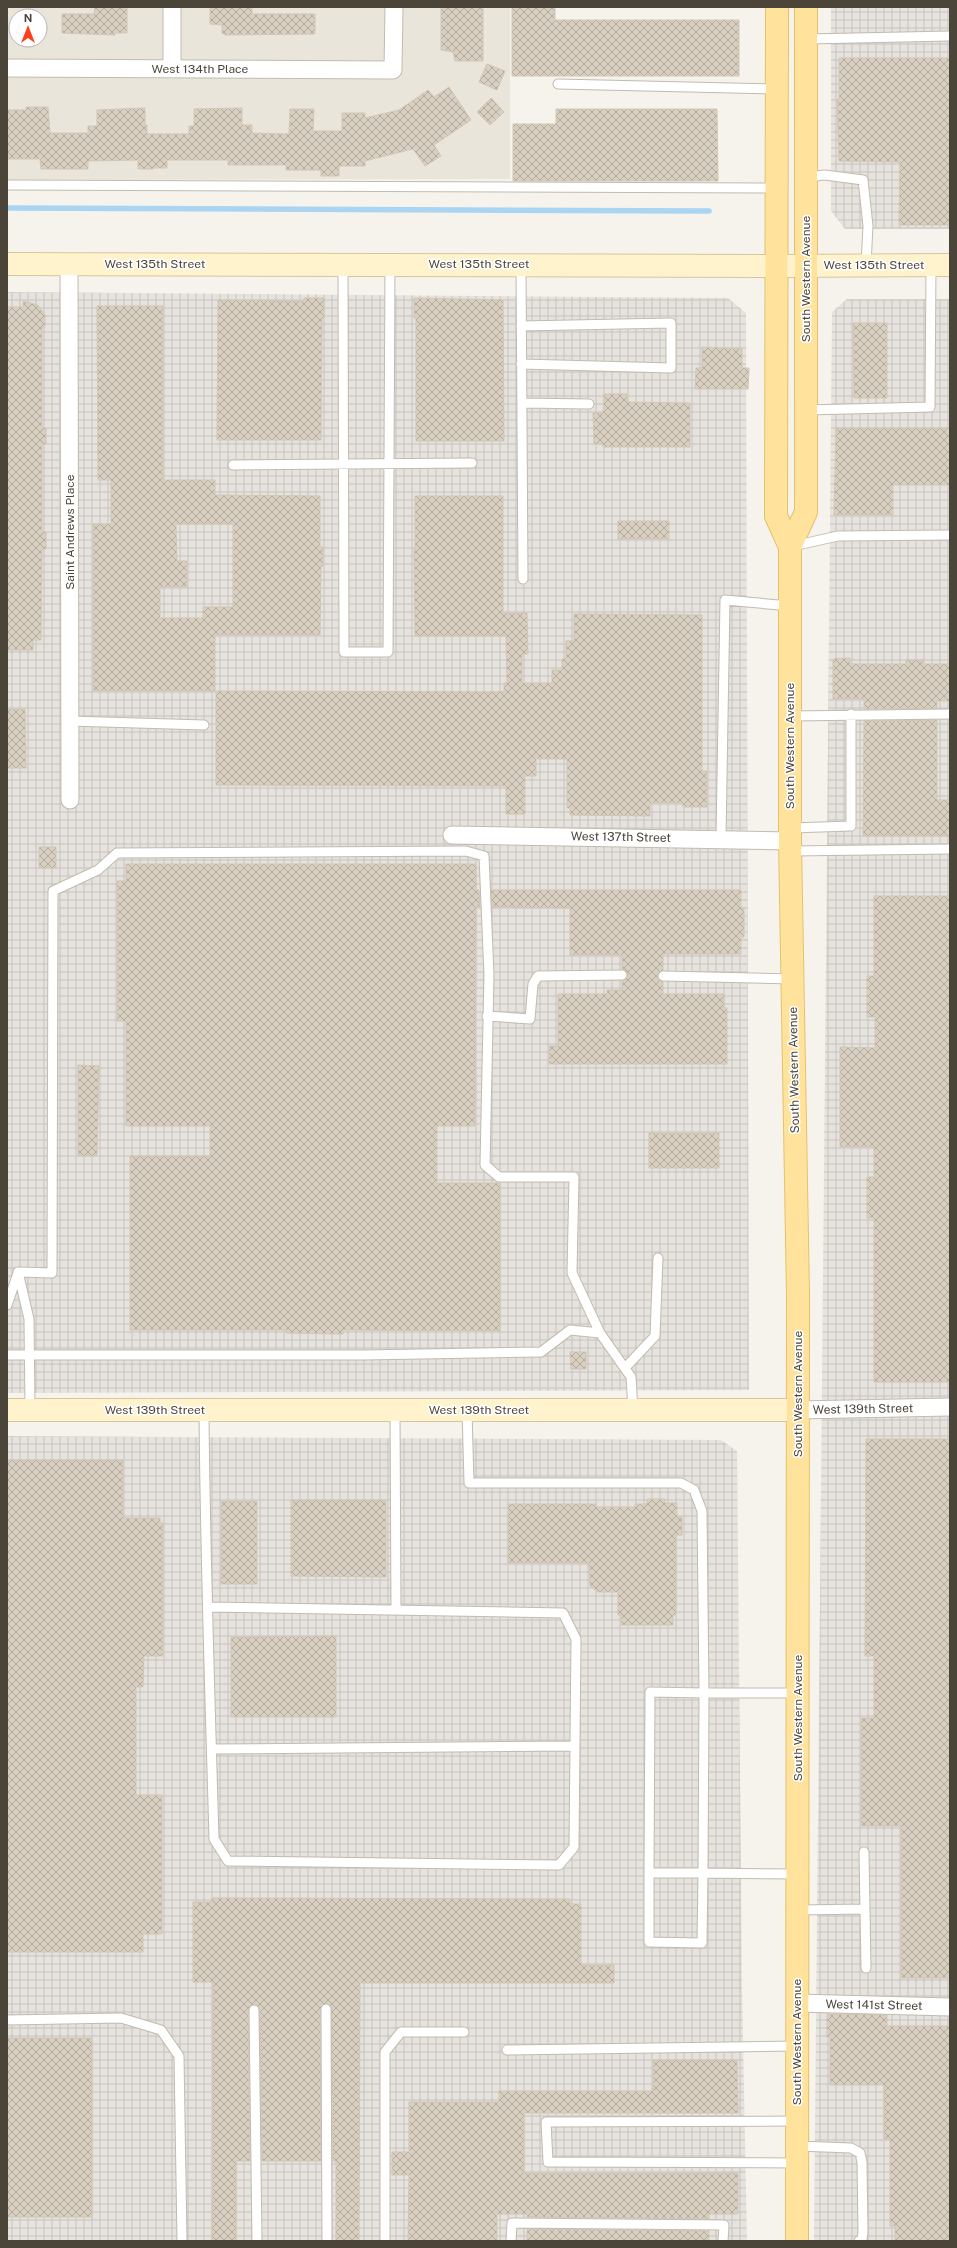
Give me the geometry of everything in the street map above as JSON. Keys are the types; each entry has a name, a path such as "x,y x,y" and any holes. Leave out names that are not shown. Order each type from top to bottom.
{"main road":[{"name":"South Western Avenue","path":"776,7 776,516 790,547 791,840 798,1410 797,2241"},
{"name":"South Western Avenue","path":"790,547 806,512 806,7"}],"street":[{"path":"172,7 172,69"},
{"name":"West 134th Place","path":"7,68 393,70 394,7"},
{"name":"West 135th Street","path":"7,264 940,265"},
{"name":"Saint Andrews Place","path":"69,264 70,800"},
{"name":"West 137th Street","path":"452,835 791,840"},
{"name":"West 139th Street","path":"7,1410 798,1410 950,1407"},
{"name":"West 141st Street","path":"797,2003 950,2007"}],"lane":[{"path":"807,40 950,36"},
{"path":"558,84 776,89"},
{"path":"806,177 825,175 863,180 868,226 866,265"},
{"path":"7,185 776,188"},
{"path":"342,264 344,652 388,652 390,264"},
{"path":"521,264 523,579"},
{"path":"805,410 930,407 940,265"},
{"path":"521,326 671,324 671,368 522,364"},
{"path":"522,403 589,404"},
{"path":"233,465 472,463"},
{"path":"790,547 838,536 950,535"},
{"path":"721,838 725,600 790,606"},
{"path":"790,716 851,714 950,714"},
{"path":"791,840 851,826 851,714"},
{"path":"70,721 204,724"},
{"path":"791,840 950,849"},
{"path":"18,1272 52,1272 53,891 98,870 117,853 466,851 484,856 489,975 485,1165 499,1177 574,1177 572,1272 600,1333 631,1377 633,1410"},
{"path":"487,1016 530,1019 533,984 538,976 622,975"},
{"path":"663,976 793,979"},
{"path":"625,1368 655,1336 658,1258"},
{"path":"7,1305 18,1272"},
{"path":"18,1272 29,1319 30,1410"},
{"path":"7,1355 363,1355 541,1352 570,1330 600,1333"},
{"path":"204,1410 208,1607 214,1839 228,1861 559,1865 574,1847 576,1639 563,1613 208,1607"},
{"path":"395,1410 396,1610"},
{"path":"467,1410 469,1483 681,1483 694,1490 702,1511 704,1693 702,1943 649,1942 650,1692 704,1693 798,1693"},
{"path":"212,1749 575,1746"},
{"path":"864,1852 866,1968"},
{"path":"649,1873 797,1874"},
{"path":"797,1910 865,1908"},
{"path":"254,2010 257,2241"},
{"path":"326,2010 328,2241"},
{"path":"7,2020 120,2018 161,2030 179,2056 182,2241"},
{"path":"384,2241 385,2052 401,2032 464,2032"},
{"path":"507,2050 797,2046"},
{"path":"797,2121 546,2122 548,2162 797,2154 851,2148 860,2153 862,2162 861,2240"},
{"path":"512,2241 512,2223 520,2223 724,2225 723,2241"}],"shaded area":[{"path":"7,7 510,7 510,179 7,180"},
{"path":"831,7 950,7 950,229 845,229 831,211"},
{"path":"7,292 728,298 746,313 749,1390 7,1393"},
{"path":"847,299 950,299 950,2241 814,2241 832,312"},
{"path":"7,1436 721,1440 737,1451 742,1987 747,2241 7,2241"}],"building":[{"path":"95,7 127,7 127,33 115,33 115,35 62,33 62,14 94,14"},
{"path":"210,7 252,7 252,14 315,14 315,34 225,35 222,33 222,25 210,24"},
{"path":"441,7 483,7 483,61 455,61 453,52 441,50"},
{"path":"512,7 555,7 555,20 739,20 739,76 512,76"},
{"path":"839,58 950,58 950,225 899,225 900,162 839,161 837,99 839,99"},
{"path":"487,64 505,71 497,90 479,82"},
{"path":"449,87 471,120 434,145 441,156 425,166 413,149 365,161 365,166 339,166 339,176 321,176 321,170 286,170 286,165 228,165 228,160 167,160 167,168 153,169 138,169 138,160 88,161 88,169 41,169 40,159 7,159 7,110 26,110 26,107 48,107 50,133 88,133 88,126 97,126 97,110 145,108 145,125 147,125 147,134 189,134 189,126 194,126 194,109 242,108 242,125 252,125 252,133 289,134 290,109 314,109 313,131 342,131 342,113 365,113 365,118 399,110 428,90 434,97"},
{"path":"491,98 504,112 490,125 477,112"},
{"path":"556,109 717,109 718,181 513,181 513,124 556,124"},
{"path":"304,298 324,298 324,318 322,318 321,440 217,440 218,300 304,301"},
{"path":"414,298 503,300 504,441 416,441 416,318 414,318"},
{"path":"23,301 38,305 45,315 45,327 42,327 42,428 46,428 46,444 42,444 42,532 46,532 46,549 42,549 41,640 33,640 33,650 7,650 7,307 23,307"},
{"path":"97,306 163,306 163,480 215,480 215,495 320,496 320,547 323,547 323,566 321,566 320,635 215,635 215,691 93,691 93,524 111,524 111,480 98,480","holes":["176,524 233,524 233,607 203,607 203,618 160,618 160,587 187,587 187,561 177,561"]},
{"path":"853,323 887,323 887,398 854,398"},
{"path":"702,347 742,349 742,368 749,368 748,389 695,389 696,368 702,368"},
{"path":"604,394 627,394 627,402 690,403 690,447 603,447 603,444 594,444 593,413 603,413"},
{"path":"836,428 950,428 950,485 893,485 893,515 834,515"},
{"path":"415,496 503,496 503,613 527,613 528,654 522,654 522,683 552,683 552,670 562,670 562,659 566,659 566,641 574,641 574,614 702,615 702,771 707,771 707,807 683,807 683,803 650,803 650,816 570,815 570,808 567,808 567,759 536,759 536,776 525,776 525,814 506,814 506,786 216,785 216,691 504,692 504,683 507,683 506,636 415,636"},
{"path":"618,521 669,521 669,539 618,539"},
{"path":"850,658 850,664 906,664 906,660 923,660 923,664 950,664 950,701 937,701 937,708 864,709 864,699 833,699 833,659"},
{"path":"7,709 25,709 26,768 7,768"},
{"path":"937,720 937,800 950,800 950,836 863,836 864,721"},
{"path":"39,847 56,847 56,868 39,868"},
{"path":"126,864 476,864 476,890 479,890 480,907 476,907 475,1126 437,1126 437,1183 500,1183 500,1331 343,1330 343,1334 286,1333 286,1330 130,1330 130,1156 210,1156 210,1126 126,1126 126,1021 117,1021 117,881 126,881"},
{"path":"491,890 741,890 741,908 744,908 744,937 741,937 741,954 663,954 663,970 657,975 658,979 663,982 663,994 724,994 724,1008 727,1008 727,1064 549,1064 549,1046 558,1046 558,994 607,994 607,990 622,990 622,981 625,980 628,975 627,972 622,969 622,955 570,955 570,908 492,907"},
{"path":"874,896 950,896 950,1382 874,1382 874,1218 867,1218 867,1177 874,1177 874,1147 840,1147 840,1047 875,1048 875,1017 867,1017 867,976 874,976"},
{"path":"78,1065 99,1066 97,1156 78,1156"},
{"path":"649,1133 719,1133 719,1168 649,1168"},
{"path":"570,1352 586,1352 586,1369 571,1369"},
{"path":"866,1439 950,1439 950,1978 901,1978 901,1826 861,1826 861,1718 874,1718 874,1656 865,1656"},
{"path":"7,1460 123,1460 123,1518 160,1518 160,1523 163,1523 163,1656 144,1656 143,1687 136,1687 136,1795 162,1795 162,1934 143,1934 143,1952 7,1952"},
{"path":"647,1499 665,1499 665,1503 677,1503 677,1517 682,1517 682,1535 676,1535 676,1615 673,1615 673,1625 621,1625 621,1615 618,1615 618,1592 598,1592 590,1586 589,1563 508,1563 508,1504 596,1504 596,1507 635,1507 635,1504 647,1504"},
{"path":"291,1500 386,1500 386,1577 291,1576"},
{"path":"221,1501 257,1501 257,1584 221,1584"},
{"path":"336,1636 336,1717 231,1717 231,1637"},
{"path":"212,1898 570,1899 570,1904 581,1904 581,1965 614,1965 614,1983 360,1983 359,2241 336,2241 336,2161 333,2161 331,2006 326,2003 320,2009 321,2161 262,2161 260,2010 257,2005 251,2005 248,2010 250,2161 236,2161 236,2241 212,2241 213,1982 193,1982 193,1902 212,1902"},
{"path":"827,2014 887,2015 887,2026 950,2026 950,2241 895,2241 895,2226 890,2226 890,2139 884,2139 884,2085 830,2085 830,2037 827,2037"},
{"path":"7,2038 92,2038 92,2217 7,2217"},
{"path":"653,2060 737,2060 738,2113 524,2113 524,2173 738,2173 738,2214 709,2214 709,2219 527,2217 527,2214 497,2214 497,2241 408,2241 409,2175 392,2175 392,2152 409,2152 409,2102 499,2102 499,2091 653,2091"},
{"path":"527,2229 709,2231 709,2241 527,2241"}],"waterway":[{"path":"7,208 709,211"}]}
